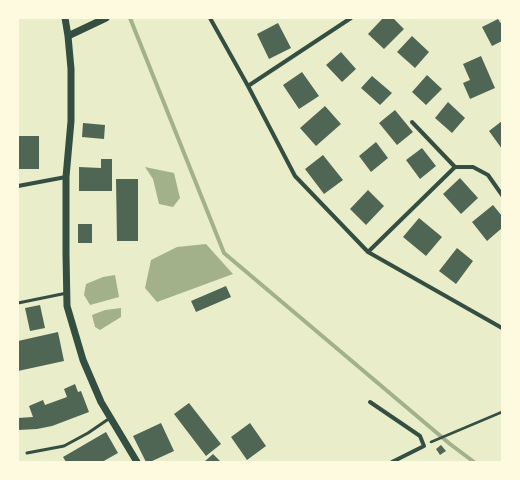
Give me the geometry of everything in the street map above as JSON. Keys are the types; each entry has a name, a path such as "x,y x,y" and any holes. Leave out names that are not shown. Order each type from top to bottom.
{"street":[{"path":"65,18 71,69 71,121 66,177 67,306 83,360 101,402 137,462"},
{"path":"68,36 106,18"},
{"path":"210,18 248,86 295,176 368,252 502,328"},
{"path":"248,86 351,18"},
{"path":"412,122 455,167"},
{"path":"368,252 455,167 472,167 488,175 502,195"},
{"path":"18,186 66,177"},
{"path":"370,402 420,436 424,446 392,462"}],"lane":[{"path":"18,303 67,293"},
{"path":"27,453 64,446 88,433 110,418"}],"path":[{"path":"439,438 502,412"}],"shaded area":[{"path":"145,167 174,173 180,198 173,207 159,204 153,179"},
{"path":"206,244 233,274 157,302 145,288 151,260 177,247"},
{"path":"115,275 119,297 90,305 84,295 86,284 103,277"},
{"path":"121,308 121,317 100,330 95,327 92,315 105,310"}],"building":[{"path":"383,18 393,18 404,29 384,49 368,34"},
{"path":"498,19 502,25 502,41 492,46 482,27"},
{"path":"278,23 291,48 269,59 257,34"},
{"path":"412,36 429,52 415,68 397,52"},
{"path":"341,52 356,69 342,82 326,65"},
{"path":"481,56 495,88 470,99 463,83 470,80 463,64"},
{"path":"302,72 319,96 299,109 283,85"},
{"path":"427,75 442,89 426,105 412,92"},
{"path":"372,76 392,93 380,105 361,88"},
{"path":"448,102 465,118 452,133 435,118"},
{"path":"325,106 341,124 316,146 300,128"},
{"path":"395,110 413,132 397,145 379,123"},
{"path":"502,121 502,149 489,131"},
{"path":"83,123 105,125 104,139 82,137"},
{"path":"18,136 39,136 39,169 18,169"},
{"path":"376,142 388,158 371,172 359,156"},
{"path":"422,148 436,166 420,179 406,160"},
{"path":"323,155 343,180 324,194 305,169"},
{"path":"101,159 112,159 112,191 79,191 79,167 101,168"},
{"path":"460,178 478,198 461,214 443,194"},
{"path":"116,179 138,179 138,241 117,241"},
{"path":"368,190 384,206 366,225 350,209"},
{"path":"493,205 502,216 502,228 487,241 472,222"},
{"path":"419,218 442,237 426,256 403,237"},
{"path":"78,224 92,224 92,243 78,243"},
{"path":"457,248 473,261 456,284 439,271"},
{"path":"226,286 231,297 196,312 191,301"},
{"path":"40,305 45,328 30,331 25,308"},
{"path":"58,332 64,361 18,371 18,341"},
{"path":"75,384 78,392 81,391 89,412 52,426 37,429 18,430 18,418 33,417 29,406 43,400 45,405 67,397 64,389"},
{"path":"189,403 221,444 206,456 174,414"},
{"path":"161,423 174,451 150,462 146,462 133,436"},
{"path":"250,423 266,446 247,460 231,437"},
{"path":"106,432 118,453 102,462 66,462 63,457"},
{"path":"441,445 446,451 440,455 436,449"},
{"path":"213,454 221,462 204,462"}],"waterway":[{"path":"130,18 224,253 450,444 474,462"}]}
